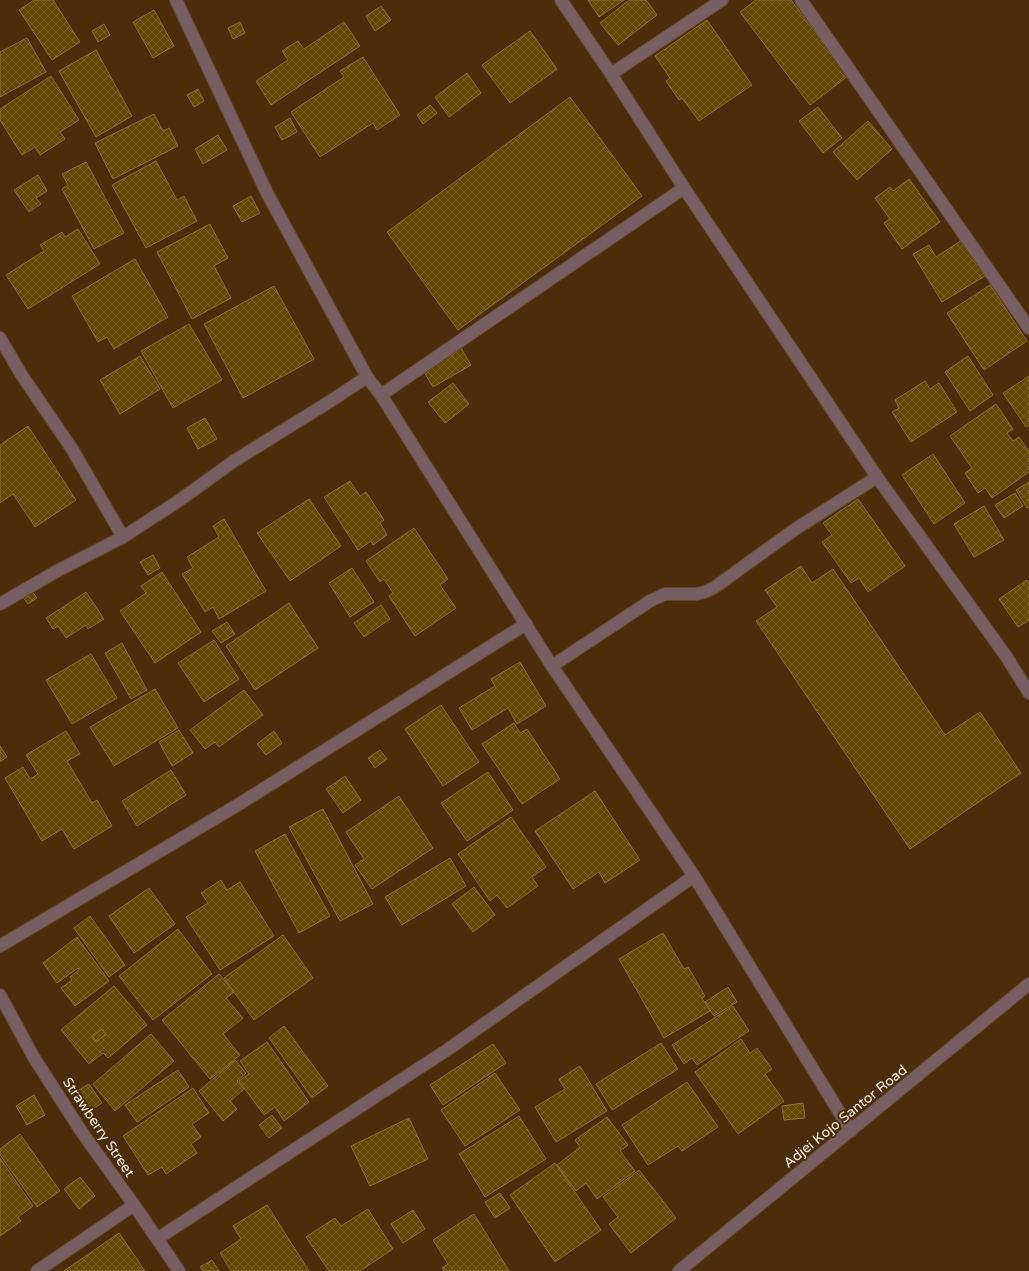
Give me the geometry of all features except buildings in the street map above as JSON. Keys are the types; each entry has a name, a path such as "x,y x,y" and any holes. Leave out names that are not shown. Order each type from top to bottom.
{"street":[{"path":"176,0 267,193 367,377 381,395 552,666 694,876 851,1131"},
{"path":"561,0 611,74 684,188 877,477 1006,656 1029,693"},
{"path":"611,74 722,0"},
{"path":"801,0 1029,328"},
{"path":"381,395 684,188"},
{"path":"0,338 21,374 72,448 123,537"},
{"path":"0,604 57,571 123,537 177,502 234,461 330,402 367,377"},
{"path":"552,666 650,601 665,594 696,594 705,592 715,587 794,530 877,477"},
{"path":"0,946 236,806 526,624"},
{"path":"157,1239 446,1050 694,876"},
{"name":"Adjei Kojo Santor Road","path":"680,1271 1029,984"},
{"name":"Strawberry Street","path":"0,996 33,1056 81,1131 179,1271"},
{"path":"37,1271 134,1205"}]}
